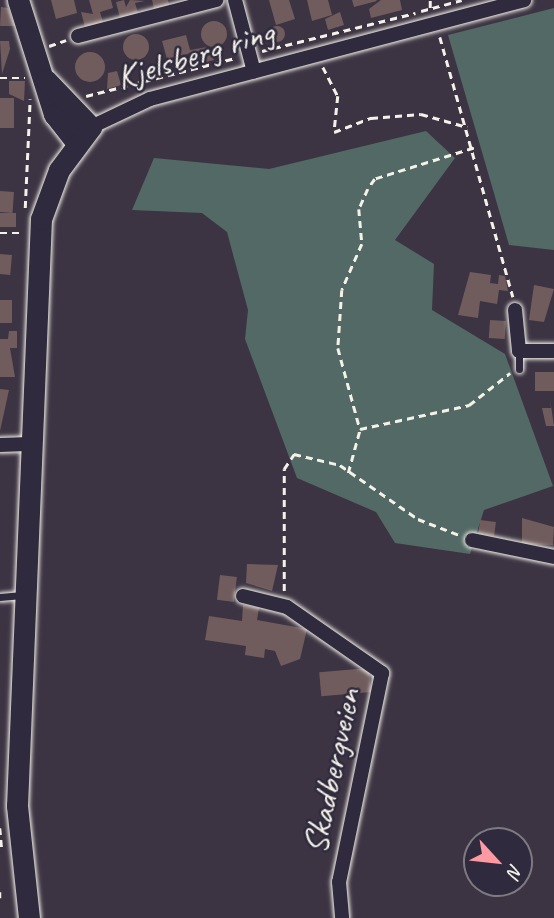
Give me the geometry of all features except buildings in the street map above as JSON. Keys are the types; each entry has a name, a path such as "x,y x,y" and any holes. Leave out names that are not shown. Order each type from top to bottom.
{"street":[{"name":"Kjelsberg ring","path":"18,0 39,79 54,114 75,142"},
{"path":"78,36 216,0"},
{"path":"236,0 254,72"},
{"name":"Kjelsberg ring","path":"29,918 17,806 35,444 41,219 75,142 91,127 150,99 524,0"},
{"name":"Kjelsberg ring","path":"39,79 91,127"},
{"path":"515,310 519,351 554,351"},
{"path":"0,445 35,444"},
{"path":"472,540 554,557"},
{"name":"Skadbergveien","path":"243,596 287,607 382,673 339,882 342,918"}],"lane":[{"path":"519,351 519,369"},
{"path":"0,597 27,594"}],"path":[{"path":"430,0 430,8"},
{"path":"438,33 474,148 515,310"},
{"path":"46,47 78,36"},
{"path":"318,54 338,96 334,132 371,118 421,114 467,127"},
{"path":"0,78 39,79"},
{"path":"348,473 360,429 338,348 342,290 362,244 359,209 375,179 474,148"},
{"path":"0,233 24,233"},
{"path":"360,429 469,405 519,369"},
{"path":"287,607 284,469 303,453 348,473 418,519 472,540"},
{"path":"0,898 0,892 6,892"}],"green space":[{"path":"554,8 554,250 509,245 448,35"},
{"path":"426,131 455,158 395,240 434,264 432,310 505,354 553,486 484,510 470,554 395,543 376,512 297,478 245,339 248,310 227,232 202,213 132,210 154,158 269,169"}]}
